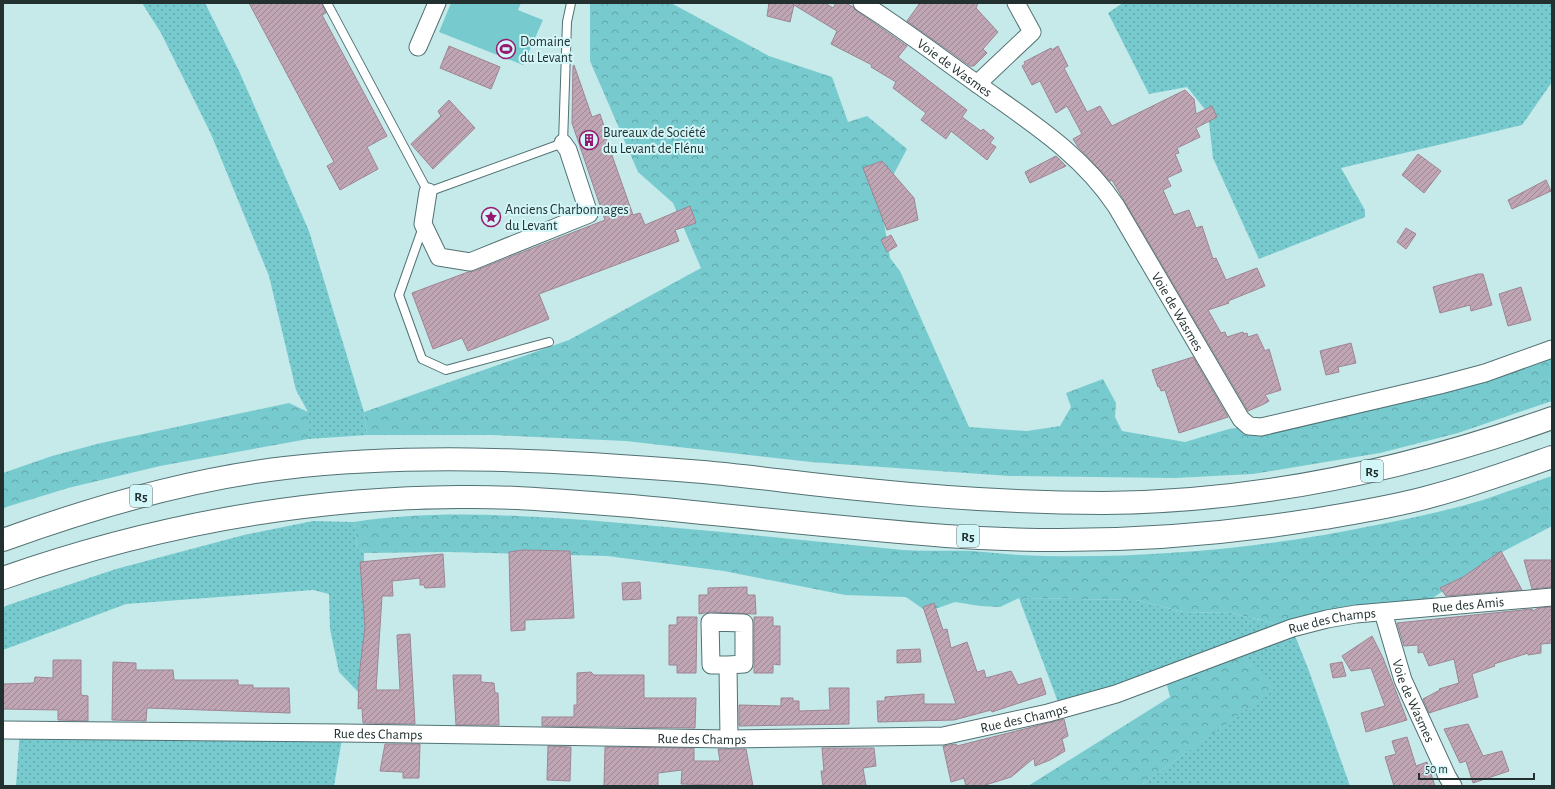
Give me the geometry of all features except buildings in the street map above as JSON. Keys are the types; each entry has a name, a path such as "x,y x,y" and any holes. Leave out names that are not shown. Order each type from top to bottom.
{"highway":[{"name":"R5","path":"3,540 66,517 146,495 284,468 372,462 459,459 541,461 706,472 948,497 1029,502 1108,503 1187,498 1269,490 1345,477 1421,459 1490,440 1552,418"},
{"name":"R5","path":"3,578 79,553 151,533 228,517 376,499 460,497 540,498 948,536 1029,539 1112,539 1190,536 1271,527 1352,513 1430,497 1552,457"}],"street":[{"path":"418,47 437,3"},
{"name":"Voie de Wasmes","path":"862,3 912,36 1061,144 1102,184 1241,419 1249,426 1261,427 1440,385 1485,373 1552,349"},
{"path":"977,84 1032,32 1016,3"},
{"path":"428,192 424,224 439,257 470,262 589,214 568,150 563,143"},
{"name":"Rue des Amis","path":"1383,612 1552,597"},
{"name":"Voie de Wasmes","path":"1383,612 1403,680 1453,786"},
{"name":"Rue des Champs","path":"3,730 343,732 729,739 943,736 1048,713 1116,694 1292,628 1327,619 1383,612"},
{"path":"728,665 729,739"}],"lane":[{"path":"327,3 428,192 563,143 567,22 571,3"},
{"path":"424,224 399,295 422,359 446,370 548,342"}],"green space":[{"path":"142,3 205,3 239,71 309,231 364,412 367,435 308,439 308,412 296,390 269,276 211,134 161,33"},
{"name":"Domaine du Levant","path":"451,3 521,3 518,10 543,20 523,65 439,32"},
{"path":"590,3 671,3 769,56 832,77 848,122 867,116 907,149 880,200 890,258 900,271 969,427 1027,431 1060,426 1071,407 1066,393 1103,379 1116,403 1115,417 1122,431 1185,442 1229,429 1249,426 1552,349 1552,401 1458,433 1380,453 1253,474 1175,478 1009,476 811,462 626,441 491,435 367,435 364,412 569,340 701,268 673,203 638,172 590,61"},
{"path":"1123,3 1552,3 1552,82 1522,125 1341,168 1365,210 1365,217 1259,259 1213,158 1208,113 1187,87 1149,94 1108,13"},
{"path":"289,403 308,412 308,439 160,466 68,488 3,508 3,473 52,456 101,443"},
{"path":"1552,476 1552,526 1489,559 1417,609 1292,628 1232,613 1183,612 1136,600 1019,598 1000,607 980,606 955,602 938,608 923,609 906,597 845,595 724,571 607,556 448,552 364,553 357,548 354,522 383,518 440,515 528,517 662,526 903,550 972,551 1036,556 1127,555 1249,546 1330,534 1399,521 1455,508"},
{"path":"313,521 354,522 357,548 364,553 364,579 369,631 360,694 339,672 330,629 329,594 313,590 126,604 3,650 3,608 8,605 116,569 244,535"},
{"path":"1019,598 1136,600 1183,612 1232,613 1292,628 1350,786 1140,786 1275,688 1234,650 1061,710"},
{"path":"1234,650 1276,688 1140,786 1028,786 1170,697 1165,677"},
{"path":"20,730 343,733 334,786 16,786"}],"place":[{"name":"Domaine du Levant","path":"506,49"},
{"name":"Bureaux de Société du Levant de Flénu","path":"589,140"},
{"name":"Anciens Charbonnages du Levant","path":"491,217"}]}
